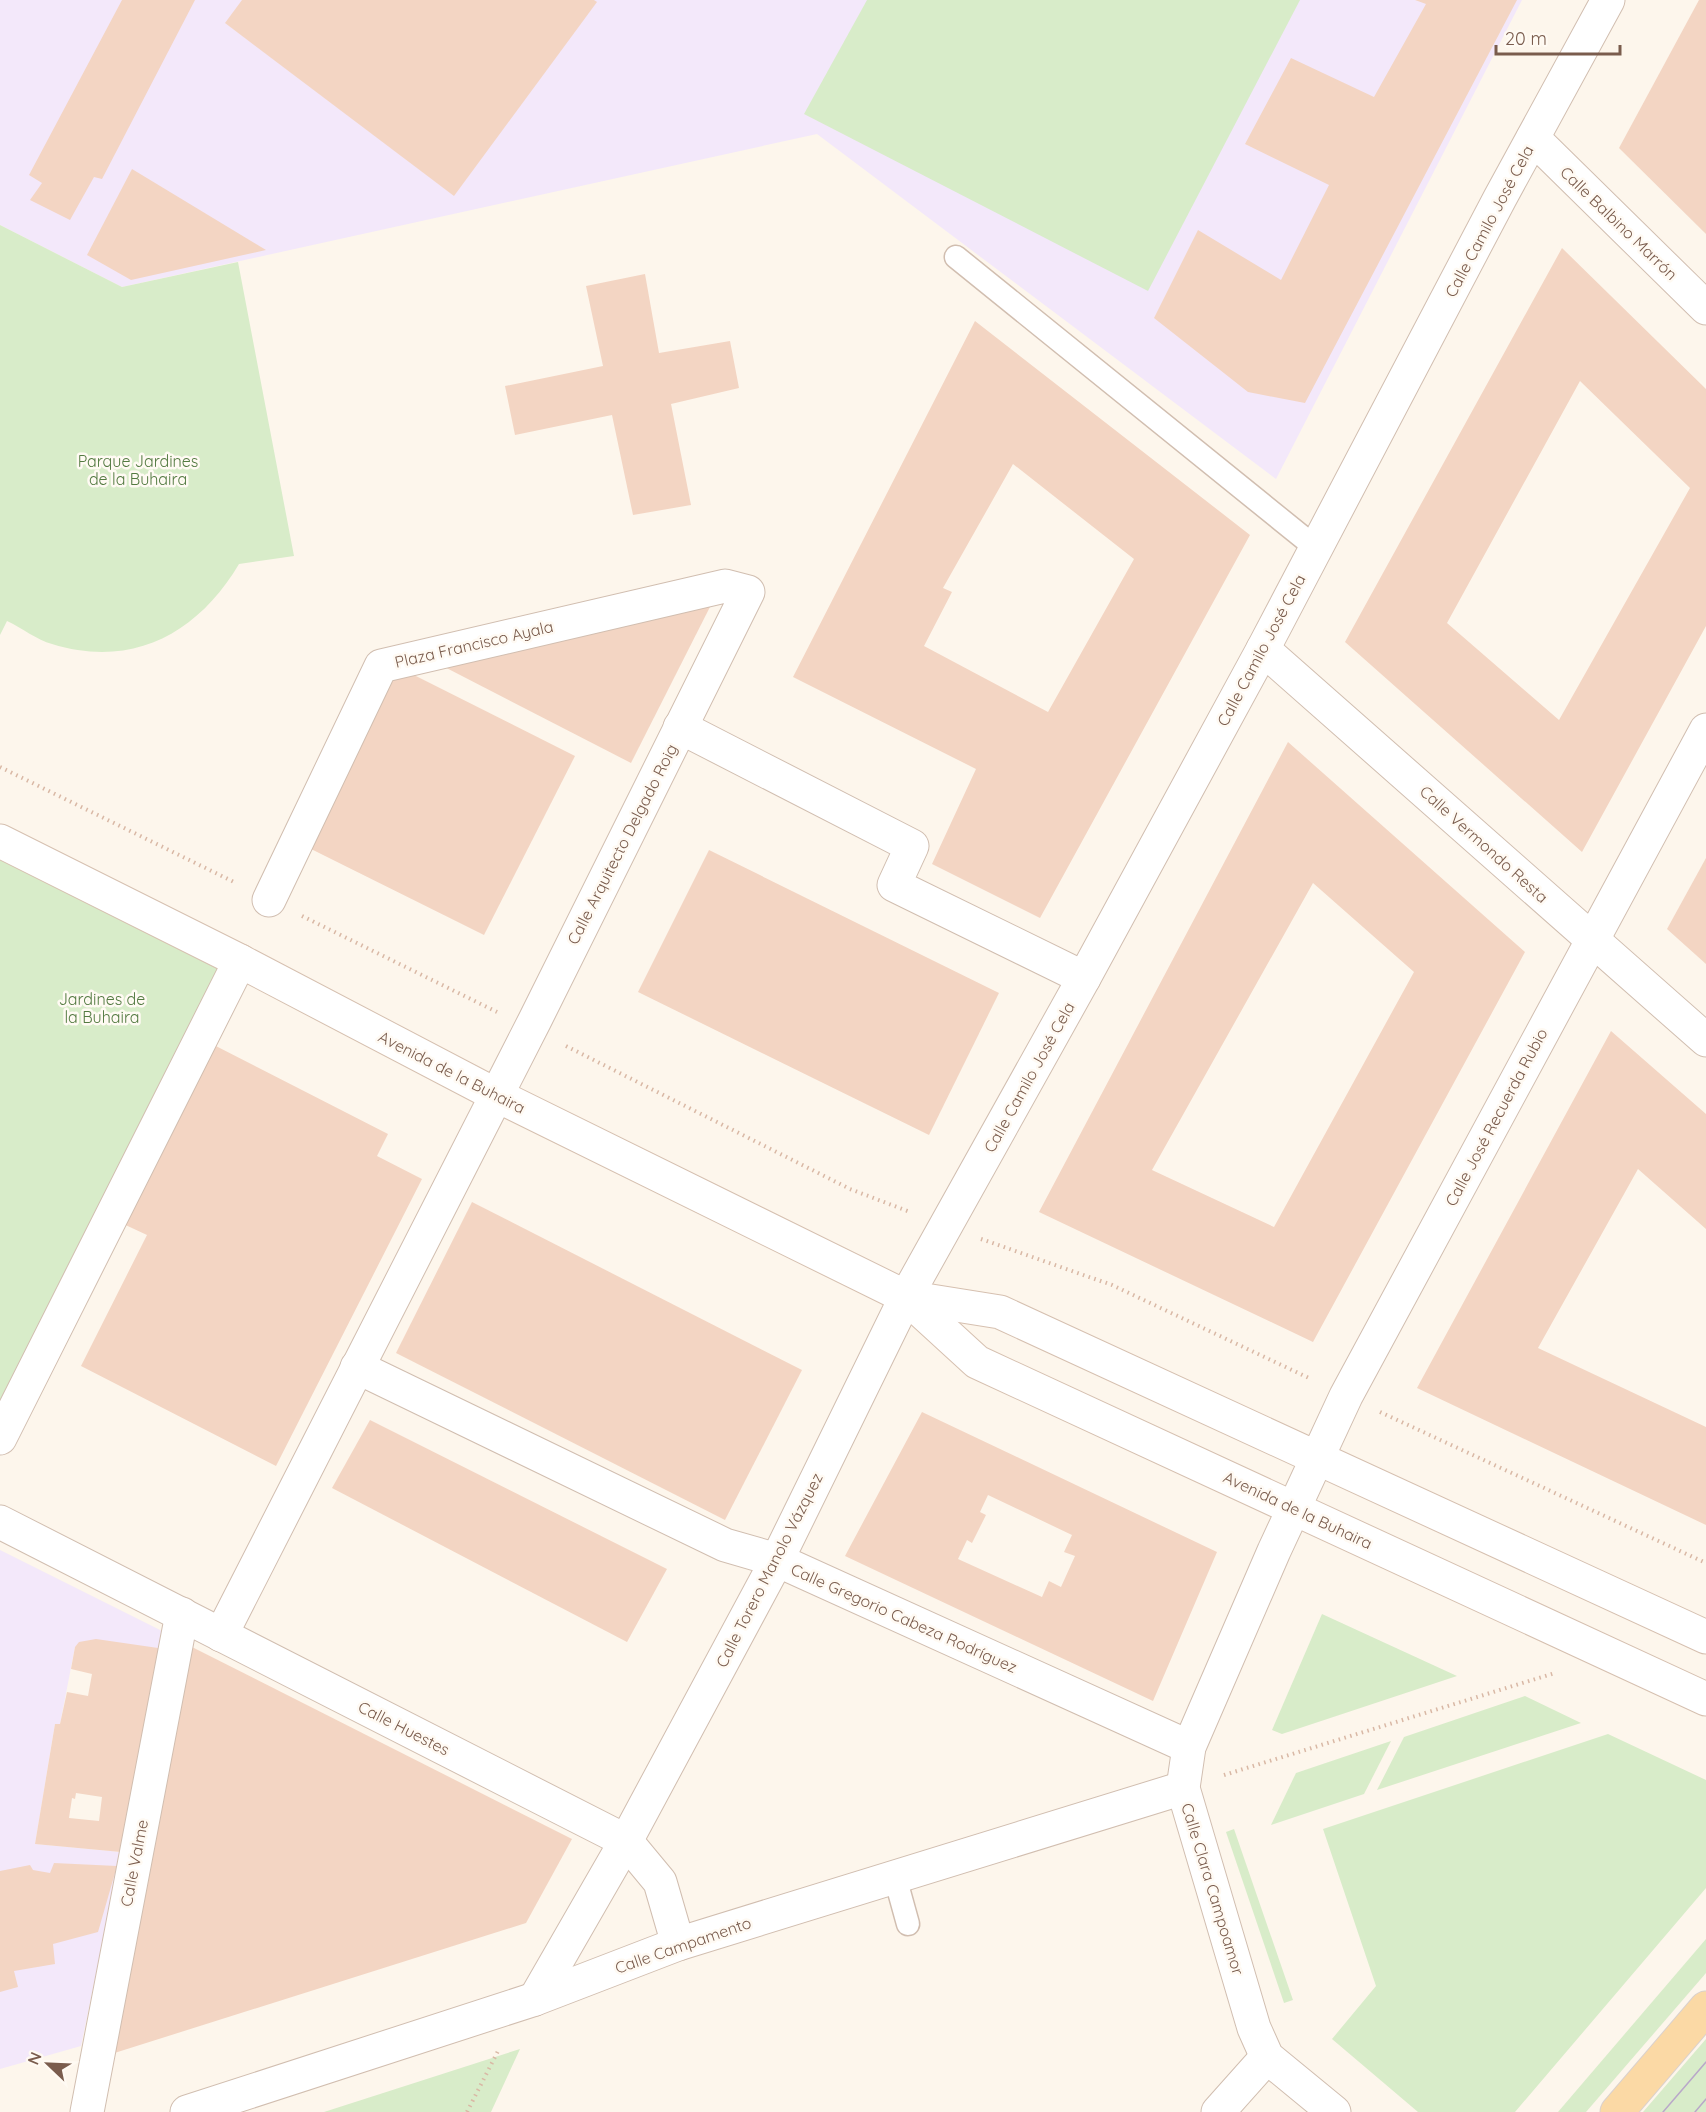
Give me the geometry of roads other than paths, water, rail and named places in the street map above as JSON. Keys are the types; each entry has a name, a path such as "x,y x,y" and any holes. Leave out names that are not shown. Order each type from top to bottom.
{"main road":[{"path":"1617,2112 1706,2008"}],"street":[{"name":"Calle Camilo José Cela","path":"906,1297 1084,978 1263,649 1608,0"},
{"name":"Calle Balbino Marrón","path":"1533,138 1706,308"},
{"name":"Plaza Francisco Ayala","path":"269,900 381,666 725,586 748,592"},
{"name":"Calle Arquitecto Delgado Roig","path":"221,1635 530,1028 748,592"},
{"name":"Calle Vermondo Resta","path":"1263,649 1706,1040"},
{"path":"680,727 912,846 894,885 1084,978"},
{"name":"Calle José Recuerda Rubio","path":"1294,1508 1346,1395 1706,730"},
{"name":"Avenida de la Buhaira","path":"0,841 240,961 496,1095 906,1297 977,1362 1706,1699"},
{"path":"0,1438 240,961"},
{"name":"Avenida de la Buhaira","path":"906,1297 1000,1312 1706,1637"},
{"name":"Calle Torero Manolo Vázquez","path":"530,2000 626,1841 777,1560 906,1297"},
{"name":"Calle Gregorio Cabeza Rodríguez","path":"357,1366 725,1545 777,1560 1190,1747"},
{"name":"Calle Clara Campoamor","path":"1294,1508 1190,1747 1183,1788 1254,2028 1267,2057 1334,2112"},
{"name":"Calle Huestes","path":"0,1521 626,1841"},
{"name":"Calle Valme","path":"87,2112 182,1614"},
{"name":"Calle Campamento","path":"187,2112 530,2000 678,1944 1183,1788"},
{"path":"626,1841 660,1882 678,1944"},
{"path":"1218,2112 1267,2057"}],"lane":[{"path":"956,257 1316,548"},
{"path":"895,1877 908,1924"}],"tram line":[{"path":"1663,2112 1706,2062"},
{"path":"1695,2112 1706,2099"}],"park label":[{"name":"Parque Jardines de la Buhaira","path":"138,470"},
{"name":"Jardines de la Buhaira","path":"102,1008"}]}
